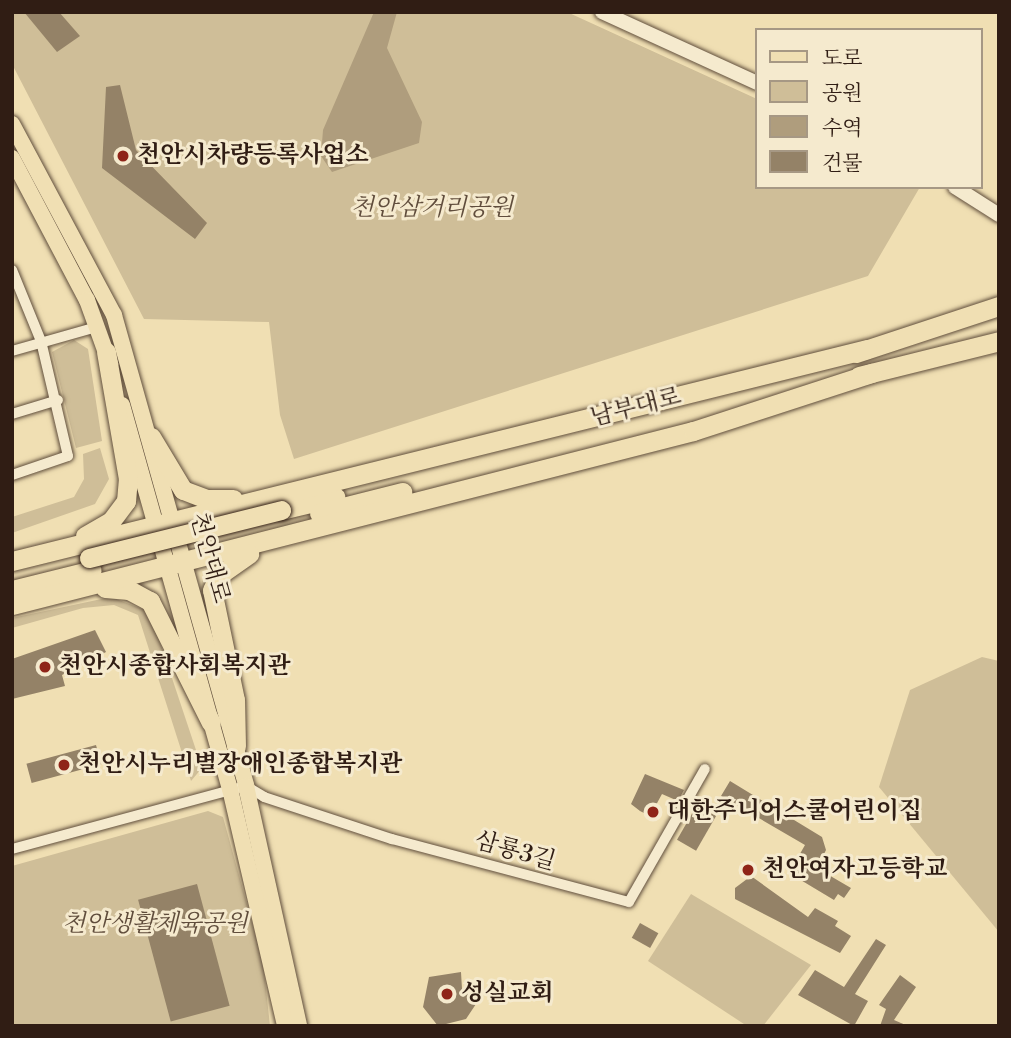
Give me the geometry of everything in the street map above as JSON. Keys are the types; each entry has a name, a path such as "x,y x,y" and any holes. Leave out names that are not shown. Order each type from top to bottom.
{"highway":[{"name":"남부대로","path":"277,518 716,399 999,306"},
{"name":"남부대로","path":"277,518 999,341"},
{"path":"12,561 94,533 126,501 128,479 106,352"},
{"path":"150,437 183,490 277,518"},
{"path":"48,596 93,563 167,522 277,518"},
{"path":"12,577 93,563 277,518"},
{"path":"12,561 179,566 277,518"},
{"path":"236,747 235,700 212,590 234,562 277,518"},
{"path":"12,590 93,563"},
{"path":"12,605 48,596 106,588 129,590 150,601 211,723"}],"main road":[{"name":"천안대로","path":"12,124 114,315 150,437 179,566 236,747 238,787 285,1026"},
{"name":"천안대로","path":"12,158 97,327 167,522"},
{"name":"천안대로","path":"179,566 211,723 238,787 299,1026"}],"street":[{"path":"602,12 755,82"},
{"path":"958,189 999,215"},
{"path":"12,270 41,341 58,400 68,456 12,475"},
{"path":"12,351 97,327"},
{"path":"12,414 58,400"},
{"name":"삼룡3길","path":"238,787 392,839 629,902 705,768"},
{"path":"12,849 238,787"}],"green space":[{"name":"천안삼거리공원","path":"12,12 567,12 755,98 755,189 919,189 868,276 294,459 280,415 269,322 144,319 12,64"},
{"path":"74,340 88,349 102,441 76,448 52,352"},
{"path":"100,448 109,479 95,504 12,533 12,517 74,497 84,479 83,454"},
{"path":"111,597 150,612 202,768 191,781 138,615 114,605 83,608 12,628 12,618"},
{"path":"982,657 999,661 999,932 879,787 910,690"},
{"name":"천안생활체육공원","path":"208,811 223,817 263,962 270,1026 12,1026 12,866"},
{"path":"691,894 811,965 763,1026 747,1026 648,961"}],"water":[{"path":"374,12 397,12 387,48 422,122 419,143 332,172 321,156 323,130"}],"building":[{"path":"24,12 59,12 80,36 57,52"},
{"name":"천안시차량등록사업소","path":"120,85 136,150 207,223 195,239 102,168 106,87"},
{"name":"천안시종합사회복지관","path":"95,630 106,652 62,675 65,686 12,699 12,659"},
{"name":"천안시누리별장애인종합복지관","path":"96,745 101,764 32,783 26,764"},
{"path":"645,774 684,790 678,801 662,794 650,816 631,804"},
{"path":"730,781 822,837 826,850 821,860 831,866 827,874 851,888 844,898 838,894 834,900 789,873 805,845 721,796"},
{"path":"697,805 716,816 696,851 677,840"},
{"path":"751,876 808,917 815,908 838,921 835,926 851,936 840,953 735,899 735,888"},
{"path":"197,884 230,1006 171,1021 138,900"},
{"path":"640,923 658,933 650,948 632,938"},
{"path":"876,939 886,945 855,994 868,1001 854,1026 798,995 815,970 844,987"},
{"name":"성실교회","path":"461,972 462,989 478,1001 466,1019 438,1026 423,1007 429,977"},
{"path":"900,975 916,987 894,1020 908,1026 880,1026 886,1009 879,1005"}],"place":[{"name":"천안시차량등록사업소","path":"123,156"},
{"name":"천안시종합사회복지관","path":"45,667"},
{"name":"천안시누리별장애인종합복지관","path":"64,765"},
{"name":"대한주니어스쿨어린이집","path":"653,812"},
{"name":"천안여자고등학교","path":"748,870"},
{"name":"성실교회","path":"447,994"}]}
